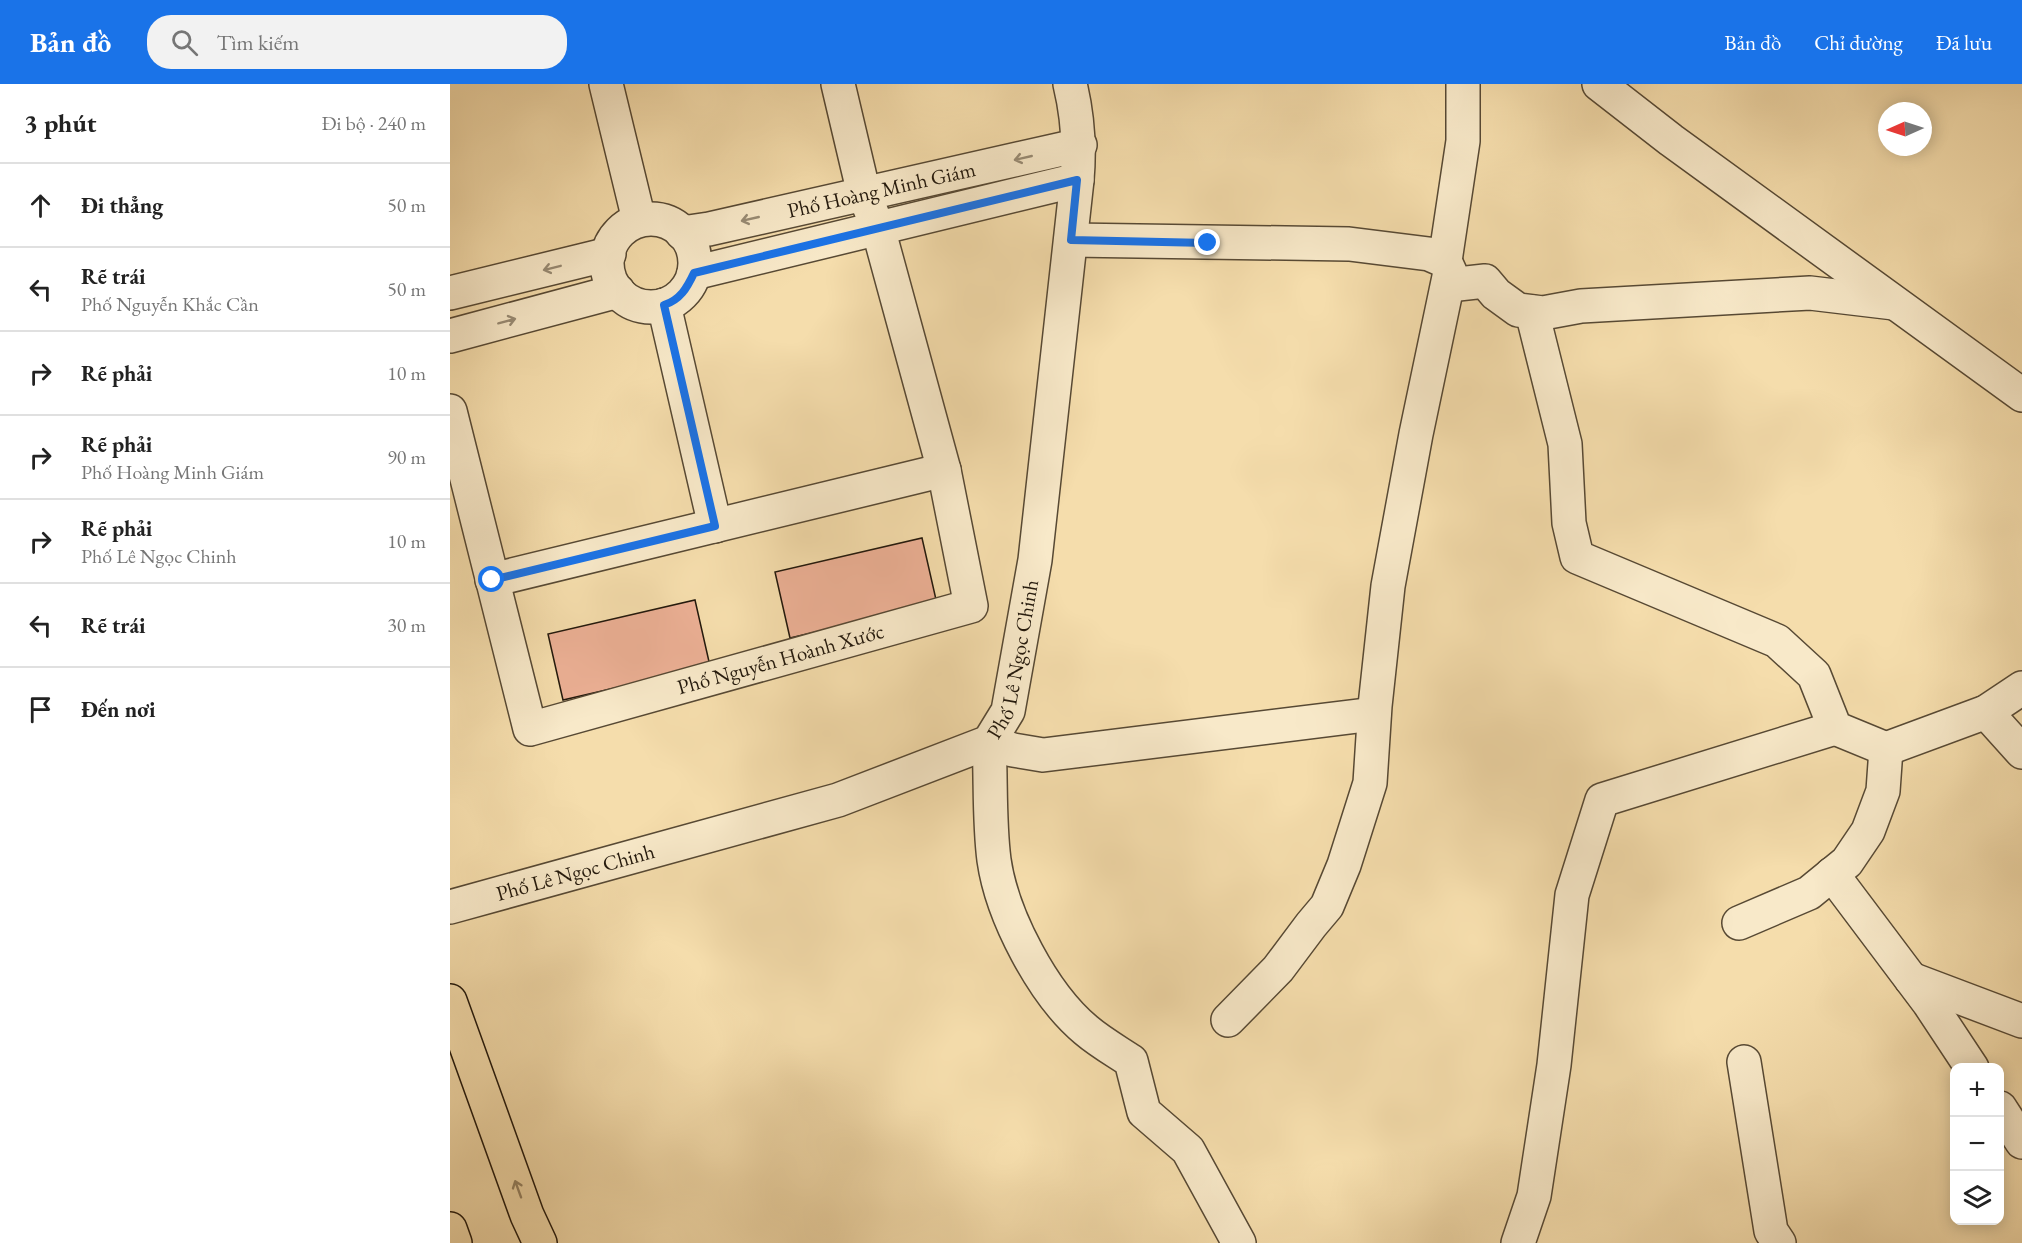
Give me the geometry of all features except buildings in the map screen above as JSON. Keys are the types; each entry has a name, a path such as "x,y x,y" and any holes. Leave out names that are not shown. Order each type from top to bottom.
{"main road":[{"path":"450,1001 527,1215 540,1243"},
{"path":"450,1229 456,1243"}],"street":[{"path":"606,84 639,220"},
{"name":"Phố Nguyễn Hoành Xước","path":"450,411 530,729 971,606 944,470 878,228 864,194 838,84"},
{"name":"Phố Lê Ngọc Chinh","path":"450,907 838,800 989,742 1008,711 1035,560 1080,145 1070,84"},
{"path":"1228,1020 1278,969 1327,906 1344,865 1370,783 1374,714 1388,585 1447,273 1463,141 1463,84"},
{"path":"1618,90 1896,303 2022,395"},
{"name":"Phố Hoàng Minh Giám","path":"682,233 1080,145"},
{"name":"Phố Hoàng Minh Giám","path":"694,273 1077,180"},
{"path":"657,219 675,226 682,233 688,238 695,255 694,273 686,290 673,302 655,308 636,305 621,295 610,280 608,262 612,244 623,229 639,220 657,219"},
{"path":"1071,240 1349,244 1429,254 1447,273 1485,281 1496,294 1518,310 1543,313 1581,306 1809,293 1896,303"},
{"path":"450,293 609,254"},
{"path":"450,336 618,291"},
{"path":"664,305 715,526"},
{"path":"1532,312 1565,444 1569,523 1577,557 1777,641 1814,675 1835,728"},
{"path":"492,580 944,470"},
{"path":"1518,1243 1534,1196 1554,1065 1572,895 1602,800 1835,728 1886,749 1986,712 2022,688"},
{"path":"1986,712 2022,752"},
{"path":"1239,1243 1188,1150 1144,1113 1131,1061 1086,1030 1059,1003 1018,938 1002,896 994,860 989,742 1013,750 1042,755 1374,714"},
{"path":"1739,923 1809,893 1847,862 1868,831 1883,790 1886,749"},
{"path":"1832,874 1911,979 1969,1063"},
{"path":"1911,979 2022,1021"},
{"path":"1744,1062 1771,1231 1779,1243"},
{"path":"2004,1114 2022,1142"}],"route":[{"path":"492,580 715,526 664,305 673,302 686,290 694,273 1077,180 1071,240 1208,243"}]}
